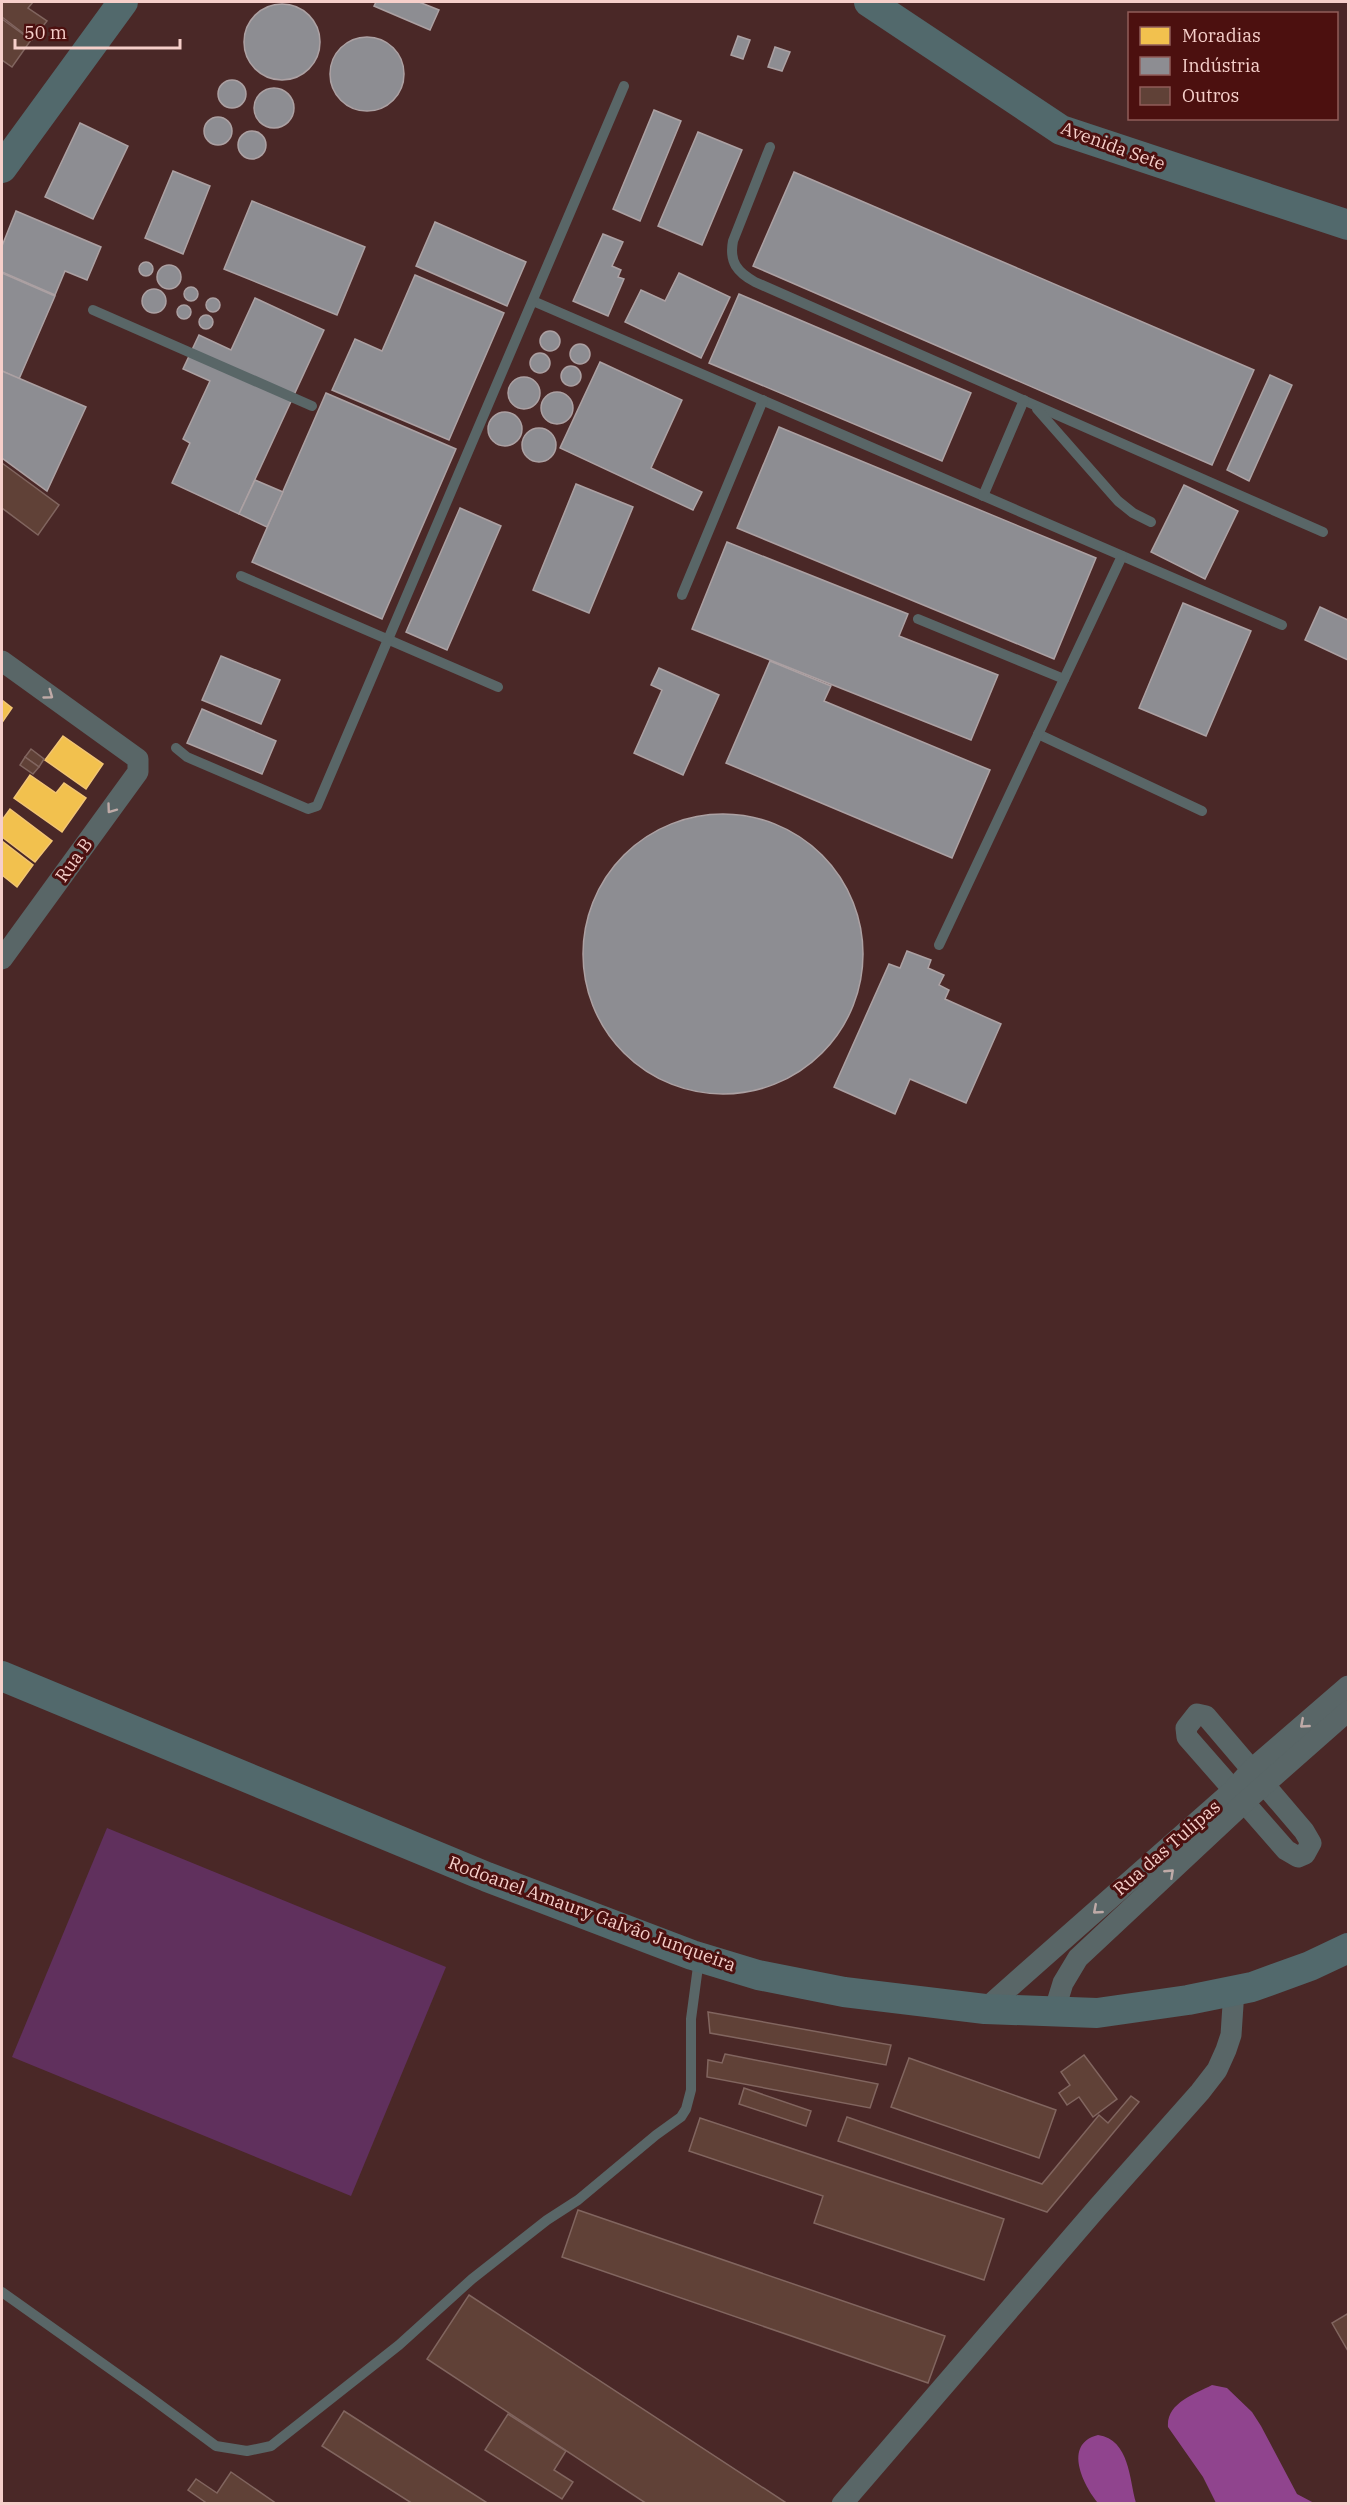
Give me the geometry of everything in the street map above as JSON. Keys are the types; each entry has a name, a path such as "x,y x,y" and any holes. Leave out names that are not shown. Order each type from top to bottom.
{"main road":[{"path":"2,168 123,2"},
{"name":"Avenida Sete","path":"870,2 1061,130 1348,225"},
{"name":"Rodoanel Amaury Galvão Junqueira","path":"2,1676 487,1877 699,1958 758,1975 844,1992 985,2009 1098,2013 1252,1986 1310,1966 1348,1948"}],"street":[{"name":"Rua B","path":"2,661 138,759 138,772 2,959"},
{"name":"Rua das Tulipas","path":"1054,2012 1063,1983 1078,1958 1348,1686"},
{"name":"Rua das Tulipas","path":"1259,1776 1348,1711"},
{"path":"1197,1714 1206,1716 1311,1840 1305,1854 1298,1857 1293,1856 1239,1796 1186,1737 1185,1732 1190,1721 1197,1714"},
{"name":"Rua das Tulipas","path":"985,2009 1239,1796"},
{"path":"842,2504 1217,2070 1231,2035 1234,1990"}],"lane":[{"path":"176,748 186,757 308,809 317,806 624,86"},
{"path":"770,147 733,241 731,253 735,266 741,274 1323,532"},
{"path":"533,301 1281,625"},
{"path":"93,310 312,406"},
{"path":"682,595 763,400"},
{"path":"983,496 1029,402"},
{"path":"1029,402 1118,501 1133,513 1151,522"},
{"path":"939,945 1122,556"},
{"path":"241,576 498,687"},
{"path":"918,619 1064,679"},
{"path":"1038,734 1202,811"},
{"path":"2,2292 216,2446 247,2451 271,2446 399,2345 472,2279 547,2220 578,2200 681,2117 686,2109 691,2090 691,2019 699,1958"}],"shaded area":[{"path":"107,1828 446,1967 351,2196 12,2057"},
{"path":"1212,2385 1227,2388 1252,2412 1297,2494 1314,2503 1216,2503 1203,2477 1168,2427 1172,2412 1183,2400"},
{"path":"1098,2435 1109,2438 1122,2452 1136,2503 1098,2503 1087,2486 1079,2466 1078,2456 1087,2440"}],"building: Moradias":[{"path":"2,700 12,708 3,721 2,720"},
{"path":"63,736 103,764 86,789 45,760"},
{"path":"30,775 56,793 64,783 86,798 62,832 14,798"},
{"path":"10,809 52,841 35,862 2,837 2,820"},
{"path":"2,841 33,865 17,887 2,875"}],"building: Indústria":[{"path":"376,2 419,2 439,10 430,30 374,6"},
{"path":"282,4 297,7 309,15 317,27 320,42 317,57 309,69 297,77 282,80 267,77 255,69 247,57 244,42 247,27 255,15 267,7"},
{"path":"738,36 750,40 743,59 731,55"},
{"path":"367,37 381,40 393,48 401,60 404,74 401,88 393,100 381,108 367,111 353,108 341,100 333,88 330,74 333,60 341,48 353,40"},
{"path":"775,47 790,52 782,71 768,67"},
{"path":"232,80 242,84 246,94 242,104 232,108 222,104 218,94 222,84"},
{"path":"274,88 282,89 288,94 293,100 293,116 288,122 282,127 274,128 266,127 260,122 255,116 254,108 255,100 260,94 266,89"},
{"path":"654,110 681,121 640,221 613,209"},
{"path":"218,117 228,121 232,131 228,141 218,145 208,141 204,131 208,121"},
{"path":"80,123 128,146 93,219 45,197"},
{"path":"252,131 262,135 266,145 262,155 252,159 242,155 238,145 242,135"},
{"path":"698,132 742,150 702,245 658,226"},
{"path":"173,171 210,186 183,254 145,238"},
{"path":"794,172 1254,370 1212,465 753,266"},
{"path":"252,201 365,247 337,315 224,269"},
{"path":"16,211 101,247 87,280 65,271 55,295 2,272 2,246"},
{"path":"435,222 526,262 507,306 416,266"},
{"path":"603,234 623,242 612,266 621,270 618,277 624,279 608,316 573,301"},
{"path":"146,262 151,264 153,269 151,274 146,276 141,274 139,269 141,264"},
{"path":"169,265 174,266 180,272 180,282 174,288 169,289 164,288 158,282 157,277 158,272 164,266"},
{"path":"2,273 55,296 19,379 2,371"},
{"path":"679,273 730,297 701,358 625,322 641,290 665,301"},
{"path":"415,275 504,313 449,440 332,390 355,339 382,351"},
{"path":"191,287 196,289 198,294 196,299 191,301 186,299 184,294 186,289"},
{"path":"154,289 159,290 165,296 165,306 159,312 154,313 149,312 143,306 142,301 143,296 149,290"},
{"path":"739,294 971,393 942,461 709,363"},
{"path":"213,298 218,300 220,305 218,310 213,312 208,310 206,305 208,300"},
{"path":"255,298 324,330 239,514 172,483 190,443 183,439 210,381 183,369 199,335 231,350"},
{"path":"184,305 189,307 191,312 189,317 184,319 179,317 177,312 179,307"},
{"path":"203,315 209,315 213,322 209,329 203,329 199,325 199,319"},
{"path":"546,331 554,331 560,337 560,345 554,351 546,351 540,345 540,337"},
{"path":"580,344 587,347 590,354 587,361 580,364 573,361 570,354 573,347"},
{"path":"536,353 544,353 550,359 550,367 544,373 536,373 530,367 530,359"},
{"path":"600,362 682,400 651,468 702,492 693,510 560,448"},
{"path":"567,366 575,366 581,372 581,380 575,386 567,386 561,380 561,372"},
{"path":"2,371 86,407 47,491 2,458"},
{"path":"1270,375 1292,385 1249,481 1227,470"},
{"path":"524,377 536,381 540,393 536,405 524,409 512,405 508,393 512,381"},
{"path":"557,392 569,396 573,408 569,420 557,424 545,420 541,408 545,396"},
{"path":"326,393 456,449 382,619 252,562"},
{"path":"505,412 517,417 522,429 517,441 505,446 493,441 488,429 493,417"},
{"path":"779,427 1096,558 1054,659 737,528"},
{"path":"539,428 551,433 556,445 551,457 539,462 527,457 522,445 527,433"},
{"path":"255,480 283,492 267,527 239,514"},
{"path":"576,484 633,507 589,613 533,590"},
{"path":"1184,485 1238,511 1205,579 1151,552"},
{"path":"460,508 501,526 447,650 406,632"},
{"path":"727,542 908,614 899,636 998,675 971,740 692,629"},
{"path":"1183,603 1251,631 1206,736 1139,708"},
{"path":"1320,607 1348,620 1348,660 1305,640"},
{"path":"221,656 280,680 261,724 202,700"},
{"path":"770,661 831,686 824,701 990,770 952,858 726,763"},
{"path":"659,668 719,695 683,775 634,753 662,690 651,685"},
{"path":"202,709 276,741 262,774 187,743"},
{"path":"723,814 764,820 801,838 822,855 839,876 857,913 863,954 857,995 839,1032 822,1053 801,1070 764,1088 723,1094 682,1088 645,1070 624,1053 607,1032 589,995 583,954 589,913 607,876 624,855 645,838 682,820"},
{"path":"907,951 931,960 928,968 944,975 939,985 949,990 945,999 1001,1024 966,1103 910,1079 895,1114 834,1087 889,964 900,968"}],"building: Outros":[{"path":"2,2 33,2 28,8 47,21 32,40 2,17"},
{"path":"2,19 31,40 12,67 2,60"},
{"path":"2,463 59,505 38,535 2,508"},
{"path":"31,749 44,759 39,767 25,757"},
{"path":"25,757 39,767 33,774 20,765"},
{"path":"708,2012 891,2045 886,2065 710,2033"},
{"path":"725,2054 878,2084 870,2108 707,2077 708,2060 722,2063"},
{"path":"1084,2055 1117,2099 1093,2117 1079,2097 1067,2105 1059,2093 1070,2085 1061,2072"},
{"path":"909,2058 1056,2110 1039,2158 891,2107"},
{"path":"744,2088 811,2111 806,2126 739,2104"},
{"path":"1131,2096 1139,2102 1047,2212 838,2141 847,2117 1042,2184 1099,2115 1108,2123"},
{"path":"700,2118 1004,2219 984,2280 814,2223 823,2196 689,2151"},
{"path":"578,2210 945,2336 928,2383 562,2257"},
{"path":"469,2295 788,2504 647,2504 427,2359"},
{"path":"1347,2314 1348,2316 1348,2351 1332,2323"},
{"path":"344,2411 489,2504 413,2504 322,2446"},
{"path":"508,2414 566,2451 554,2470 573,2482 562,2499 485,2450"},
{"path":"231,2472 277,2504 208,2504 188,2490 196,2479 217,2493"}]}
